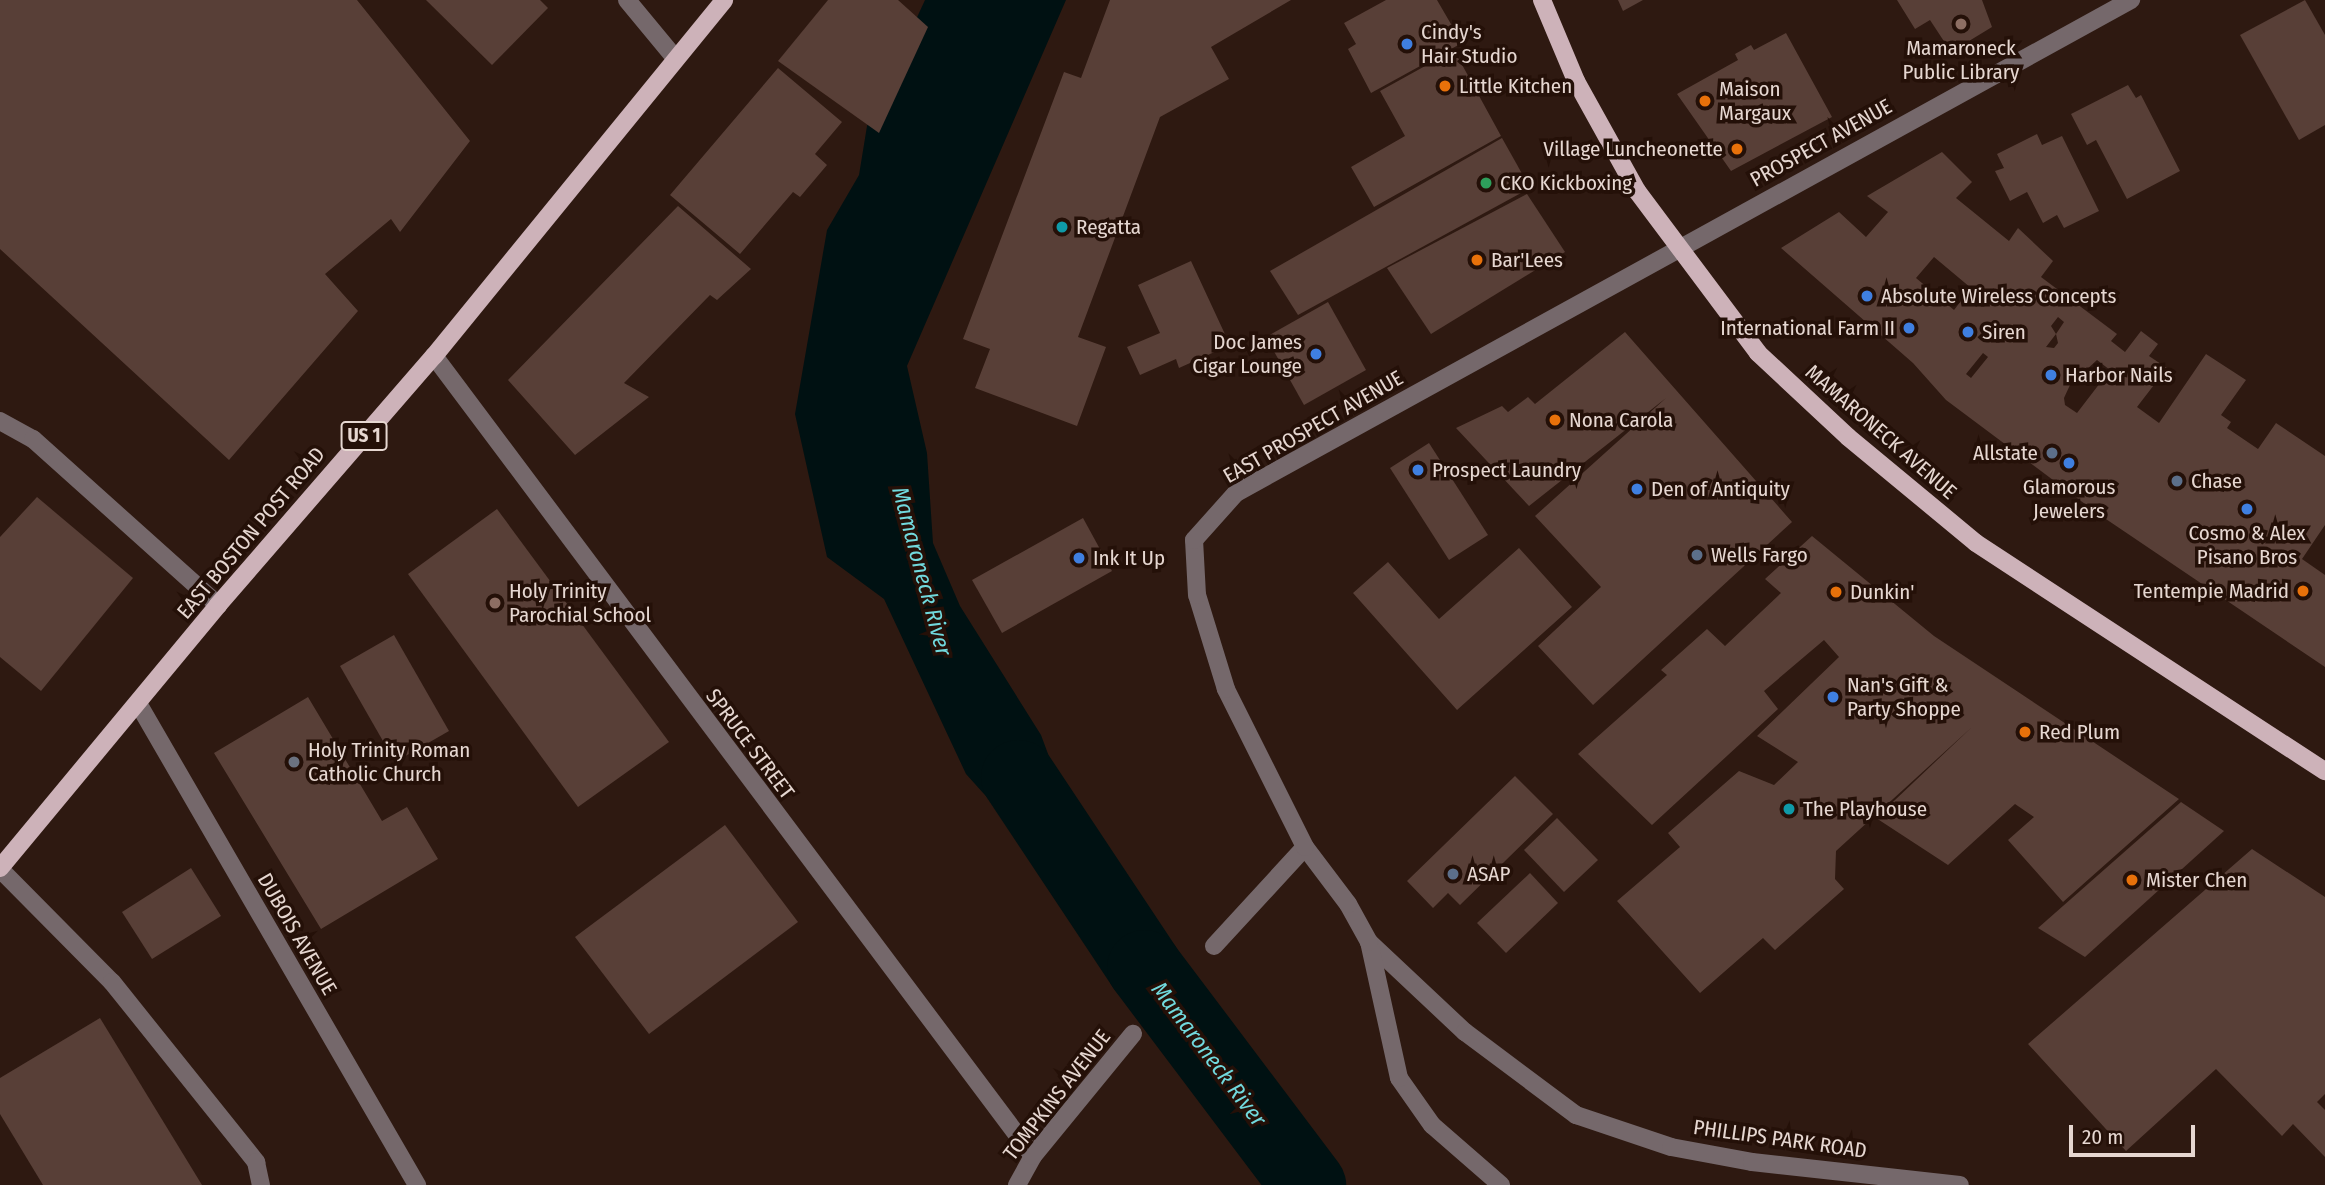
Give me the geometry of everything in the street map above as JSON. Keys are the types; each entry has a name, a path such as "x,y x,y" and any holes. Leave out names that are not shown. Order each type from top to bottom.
{"main road":[{"name":"EAST BOSTON POST ROAD","path":"0,869 139,705 218,605 434,356 724,0"},
{"name":"MAMARONECK AVENUE","path":"1542,0 1576,81 1637,191 1758,353 1848,437 1976,543 2325,771"}],"street":[{"path":"627,0 675,58"},
{"name":"PROSPECT AVENUE","path":"1681,247 2131,0"},
{"name":"EAST PROSPECT AVENUE","path":"1305,847 1226,689 1197,595 1194,540 1236,493 1681,247"},
{"name":"SPRUCE STREET","path":"434,356 1033,1156"},
{"path":"0,421 33,439 218,605"},
{"name":"DUBOIS AVENUE","path":"139,705 417,1185"},
{"path":"1214,946 1305,847"},
{"name":"PHILLIPS PARK ROAD","path":"1305,847 1348,904 1369,942 1399,1078 1432,1125 1501,1185"},
{"path":"0,869 112,982 256,1162 261,1185"},
{"name":"PHILLIPS PARK ROAD","path":"1369,942 1465,1032 1576,1115 1671,1147 1752,1162 1960,1185"},
{"name":"TOMPKINS AVENUE","path":"1017,1185 1033,1156 1133,1034"}],"water":[{"path":"925,0 1066,0 907,366 927,453 933,543 960,606 1041,735 1082,845 1064,883 966,774 884,599 827,557 795,414 827,230 859,175 867,126"}],"building":[{"path":"0,0 357,0 470,141 400,232 391,219 325,274 358,311 229,460 0,249"},
{"path":"426,0 540,0 548,8 492,65"},
{"path":"828,0 898,0 928,27 879,133 778,61"},
{"name":"Regatta","path":"1110,0 1291,0 1211,47 1229,79 1160,117 1078,337 1106,347 1077,426 975,388 990,349 963,339 1064,72 1081,78"},
{"path":"1386,0 1437,0 1462,43 1371,93 1348,49 1356,44 1344,23"},
{"path":"1618,0 1643,0 1623,11"},
{"name":"Mamaroneck Public Library","path":"1897,0 1982,0 1992,27 1951,52 1930,20 1915,29"},
{"path":"2305,0 2325,35 2325,125 2299,140 2240,35"},
{"path":"1786,33 1832,117 1731,171 1677,94 1738,60 1735,54 1751,45 1754,50"},
{"path":"1454,50 1501,136 1374,207 1351,167 1405,136 1380,91"},
{"path":"778,68 842,122 815,154 827,165 800,197 793,192 740,254 670,195"},
{"path":"2128,85 2136,98 2141,95 2180,171 2127,199 2096,140 2087,145 2071,114"},
{"path":"2037,134 2042,145 2062,136 2099,211 2064,228 2057,215 2043,223 2027,192 2010,201 1995,171 2004,168 1997,154"},
{"path":"1502,138 1530,188 1298,315 1270,271"},
{"path":"1942,152 1972,182 1956,198 2009,241 2018,228 2053,261 2041,277 2117,334 2111,341 2125,352 2141,331 2158,344 2149,356 2167,368 2137,407 2159,423 2206,354 2246,380 2221,415 2231,422 2227,428 2258,449 2276,423 2325,456 2325,525 2302,559 2325,575 2325,667 2097,513 1946,400 1913,363 1781,248 1839,212 1866,237 1888,212 1867,196","holes":["1934,257 1971,288 1954,310 1916,278","2058,317 2064,322 2056,334 2051,326","2056,334 2058,343 2054,348 2046,347","1983,353 1988,357 1971,378 1966,374","2097,360 2110,370 2077,413 2065,405 2064,398 2070,385"]},
{"name":"Bar'Lees","path":"1527,194 1565,252 1431,334 1387,268"},
{"path":"678,206 751,269 717,300 710,295 624,383 649,397 575,455 508,380"},
{"path":"1191,261 1230,345 1179,368 1176,359 1140,375 1127,347 1160,333 1138,285"},
{"name":"Doc James Cigar Lounge","path":"1328,302 1366,370 1304,405 1266,337"},
{"path":"1625,332 1792,522 1593,705 1538,646 1601,587 1535,516 1666,398 1529,506 1456,428 1502,406 1508,412 1528,397 1535,404"},
{"path":"1429,443 1488,535 1449,560 1390,468"},
{"path":"37,497 133,578 41,691 0,657 0,537"},
{"path":"497,509 669,742 578,807 408,574"},
{"path":"1083,518 1112,571 1002,633 972,580"},
{"path":"1812,536 1934,636 2179,799 2063,902 2008,840 2034,817 2015,804 1948,865 1876,818 1972,727 1836,851 1835,879 1844,889 1775,950 1763,938 1700,993 1617,901 1680,847 1668,833 1739,771 1774,785 1798,762 1757,736 1839,657 1824,640 1764,691 1778,709 1652,825 1578,754 1667,675 1661,670 1707,629 1725,646 1781,593 1765,579"},
{"path":"1519,548 1572,607 1457,710 1353,593 1388,562 1439,619"},
{"path":"394,635 449,731 395,762 340,666"},
{"path":"308,697 382,821 407,807 438,859 321,929 214,753"},
{"path":"1515,776 1553,814 1460,905 1448,893 1433,908 1407,881"},
{"name":"Mister Chen","path":"2181,802 2224,831 2085,957 2038,928"},
{"path":"1557,818 1598,860 1564,892 1524,850"},
{"path":"725,825 798,922 649,1034 575,937"},
{"path":"2252,849 2325,897 2325,1094 2317,1102 2325,1110 2325,1157 2293,1124 2282,1136 2216,1069 2126,1151 2028,1044"},
{"path":"191,868 221,916 152,959 122,912"},
{"path":"1530,873 1558,903 1506,953 1477,923"},
{"path":"100,1018 202,1185 43,1185 0,1114 0,1078"}],"waterway":[{"name":"Mamaroneck River","path":"1018,777 1144,967 1308,1185"}],"place":[{"name":"Mamaroneck Public Library","path":"1961,24"},
{"name":"Cindy's Hair Studio","path":"1407,44"},
{"name":"Little Kitchen","path":"1445,86"},
{"name":"Maison Margaux","path":"1705,101"},
{"name":"Village Luncheonette","path":"1737,149"},
{"name":"CKO Kickboxing","path":"1486,183"},
{"name":"Regatta","path":"1062,227"},
{"name":"Bar'Lees","path":"1477,260"},
{"name":"Absolute Wireless Concepts","path":"1867,296"},
{"name":"International Farm II","path":"1909,328"},
{"name":"Siren","path":"1968,332"},
{"name":"Doc James Cigar Lounge","path":"1316,354"},
{"name":"Harbor Nails","path":"2051,375"},
{"name":"Nona Carola","path":"1555,420"},
{"name":"Allstate","path":"2052,453"},
{"name":"Glamorous Jewelers","path":"2069,463"},
{"name":"Prospect Laundry","path":"1418,470"},
{"name":"Chase","path":"2177,481"},
{"name":"Den of Antiquity","path":"1637,489"},
{"name":"Cosmo & Alex Pisano Bros","path":"2247,509"},
{"name":"Wells Fargo","path":"1697,555"},
{"name":"Ink It Up","path":"1079,558"},
{"name":"Tentempie Madrid","path":"2303,591"},
{"name":"Dunkin'","path":"1836,592"},
{"name":"Holy Trinity Parochial School","path":"495,603"},
{"name":"Nan's Gift & Party Shoppe","path":"1833,697"},
{"name":"Red Plum","path":"2025,732"},
{"name":"Holy Trinity Roman Catholic Church","path":"294,762"},
{"name":"The Playhouse","path":"1789,809"},
{"name":"ASAP","path":"1453,874"},
{"name":"Mister Chen","path":"2132,880"}]}
